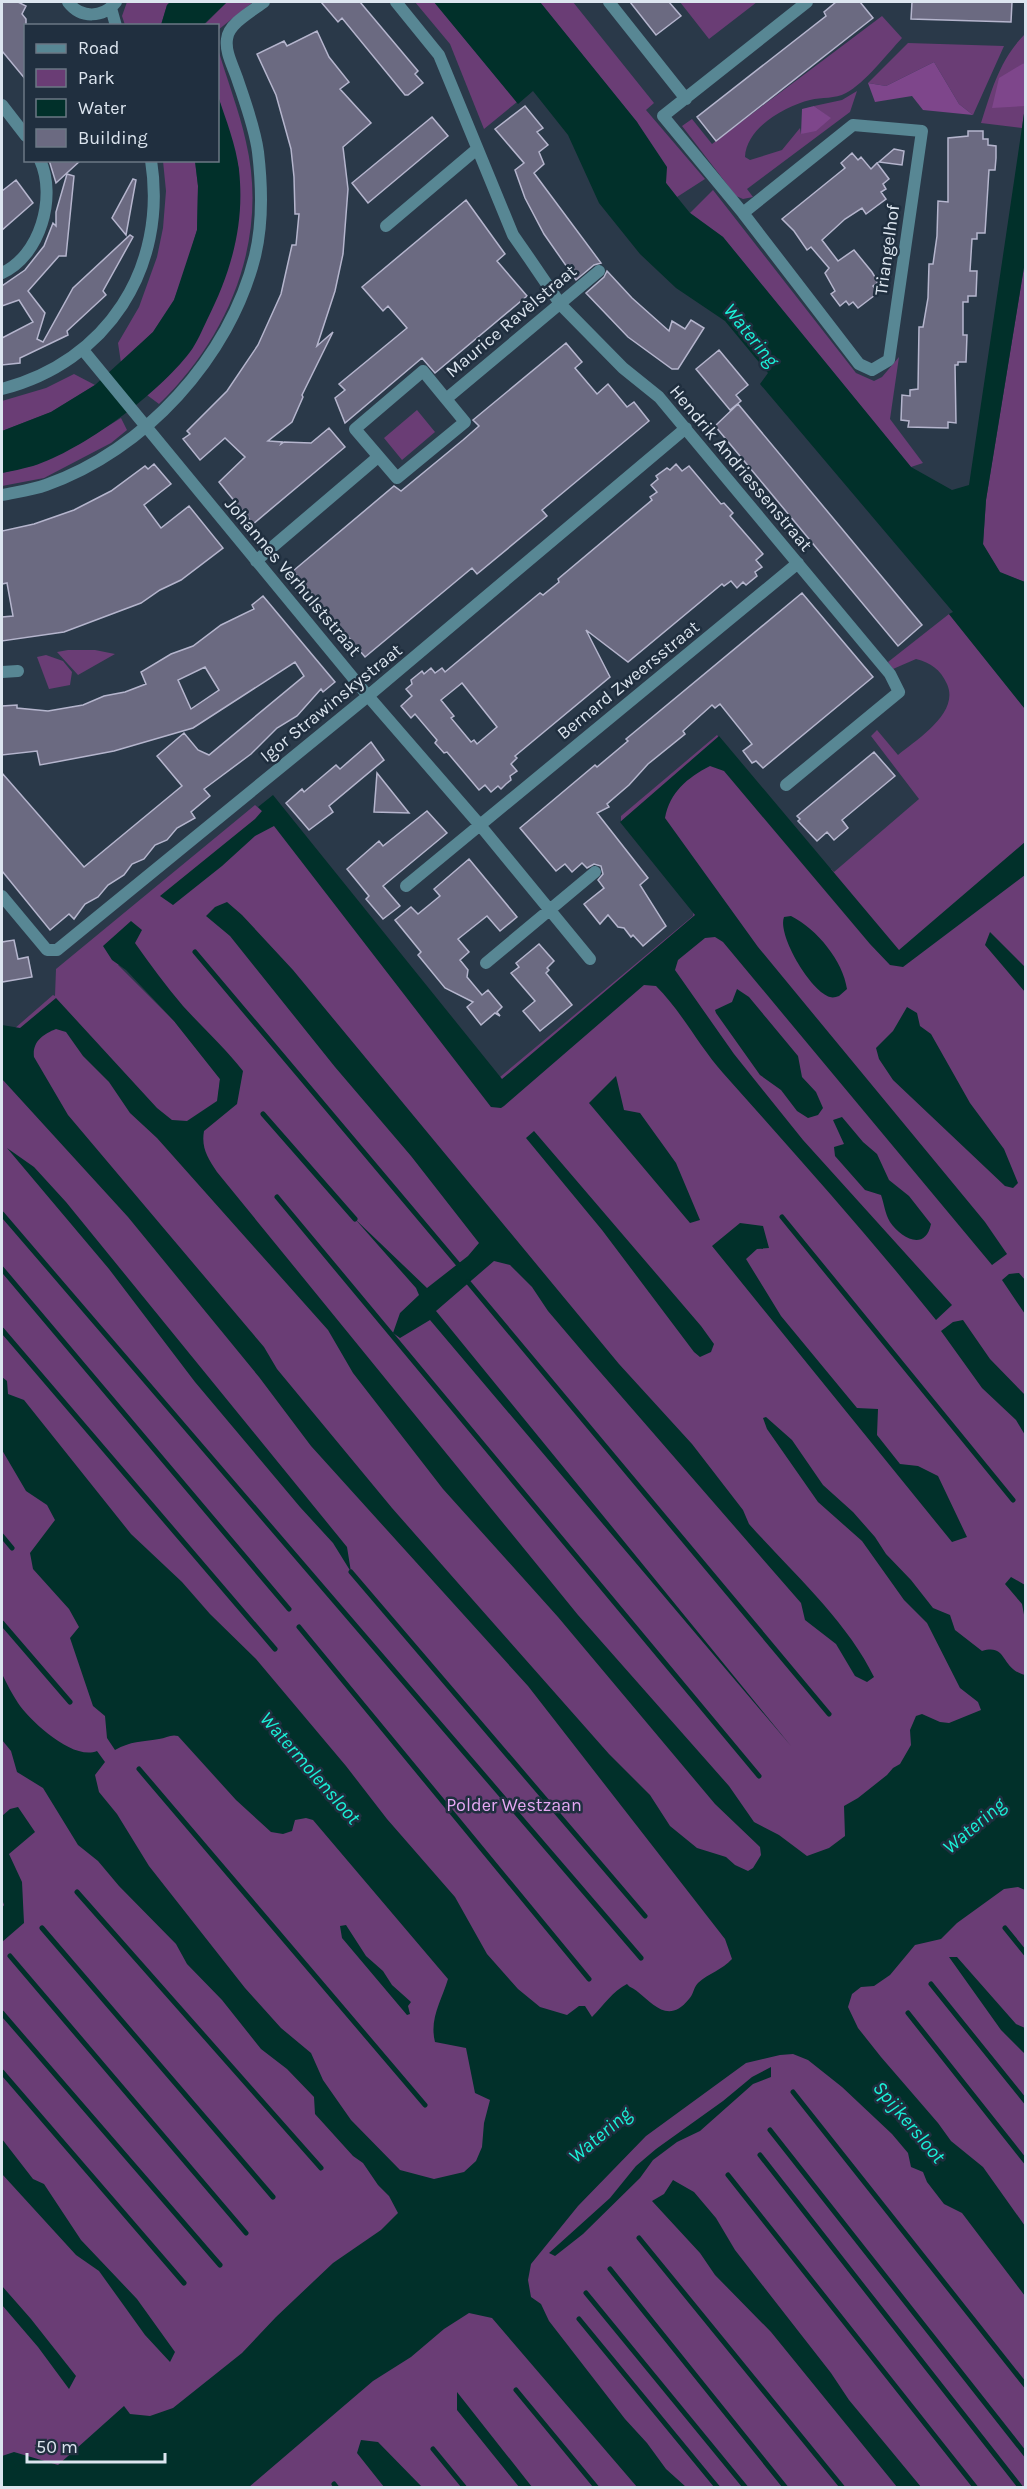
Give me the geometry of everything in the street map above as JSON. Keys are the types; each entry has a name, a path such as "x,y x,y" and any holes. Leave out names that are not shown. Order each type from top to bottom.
{"street":[{"path":"68,2 93,20 113,5 116,24"},
{"path":"2,495 46,485 85,466 147,426 196,375 235,313 256,255 260,196 257,150 245,104 226,48 227,36 232,27 264,2"},
{"name":"Hendrik Andriessenstraat","path":"396,2 439,55 513,235 561,305 624,368 659,397 890,674 899,692 786,785"},
{"path":"609,2 686,99"},
{"name":"Triangelhof","path":"743,213 853,125 922,131 889,360 872,370 859,364 743,213 663,116 807,2"},
{"path":"2,105 24,133"},
{"path":"386,226 477,149"},
{"path":"2,273 28,250 44,224 47,190 41,162"},
{"path":"2,388 40,376 83,350 121,307 146,255 153,217 154,187 151,162"},
{"name":"Maurice Ravèlstraat","path":"446,399 599,271"},
{"name":"Johannes Verhulststraat","path":"83,350 368,696 479,824 590,959"},
{"name":"Maurice Ravèlstraat","path":"423,371 446,399 465,422 397,478 355,429 423,371"},
{"name":"Igor Strawinskystraat","path":"2,896 47,950 57,950 368,696 686,428"},
{"path":"256,561 378,457"},
{"name":"Bernard Zweersstraat","path":"479,824 798,563"},
{"path":"2,672 18,671"},
{"path":"406,886 479,824"},
{"path":"486,963 595,872"}],"green space":[{"path":"127,2 170,2 161,24 125,24 122,16"},
{"path":"227,2 253,2 219,29 219,24 205,24"},
{"path":"415,2 434,2 517,102 484,129 450,44"},
{"path":"540,2 573,2 654,103 646,110 705,179 677,197 666,183 637,122"},
{"path":"680,2 757,2 709,39"},
{"path":"882,16 902,38 868,75 842,95 800,103 768,120 752,137 745,157 750,160 782,150 800,128 801,134 830,118 814,106 842,100 857,91 850,112 747,189 753,197 743,199 736,196 682,126 692,119 712,144"},
{"path":"1025,34 1025,65 1023,63 1025,106 1022,128 981,123 1003,64"},
{"path":"908,43 1004,46 973,115 959,104 934,62 886,86 868,83"},
{"path":"219,52 243,130 252,178 252,214 247,250 237,284 223,317 205,348 184,377 159,404 147,395 169,375 239,169 219,99"},
{"path":"163,162 195,162 198,186 197,230 186,268 174,300 153,332 121,363 118,343 139,307 157,257 163,228 166,191"},
{"path":"713,190 856,373 874,381 882,377 899,357 890,419 923,463 911,467 723,237 690,213"},
{"path":"1025,261 1025,582 1000,573 983,545 986,500"},
{"path":"74,374 95,385 51,412 2,431 2,401 46,388"},
{"path":"417,410 435,432 402,460 384,438"},
{"path":"121,418 127,430 111,443 44,478 2,486 2,473 34,465 79,444"},
{"name":"Polder Westzaan","path":"949,614 1025,709 1025,2487 2,2487 2,1027 14,1029 53,995 55,996 56,969 255,805 262,811 277,805 495,1076 500,1077 693,916 694,910 621,821 621,816 717,735 829,871 831,869 834,872 919,799 871,736 877,730 898,755 925,733 942,715 948,705 947,684 931,665 916,659 893,669 888,662","holes":["118,965 131,966 223,1077 218,1098 220,1079 174,1021"]},
{"path":"95,650 115,654 78,675 57,652"},
{"path":"46,655 63,661 72,672 70,685 49,689 37,657"}],"shaded area":[{"path":"934,62 959,104 973,115 923,110 912,96 875,102 868,83 886,86"},
{"path":"1024,63 1025,106 992,108 999,78"},
{"path":"814,106 831,118 816,131 801,134 802,109"}],"water":[{"path":"170,2 227,2 204,24 161,24"},
{"name":"Watering","path":"434,2 540,2 637,122 667,167 666,183 690,213 723,237 911,467 952,490 969,485 1025,107 1025,261 986,500 983,544 1000,572 1025,582 1025,709 949,614 953,612 760,384 768,373 725,321 676,288 640,254 599,203 568,135 533,91 518,104"},
{"path":"219,99 238,161 240,210 234,248 223,284 195,345 159,385 96,434 53,458 33,466 2,473 2,431 51,412 95,385 153,332 174,300 197,230 198,186 195,162 219,162"},
{"path":"719,736 899,950 1025,842 1025,875 903,967 890,965 870,944 724,771 710,766 687,781 675,793 665,818 758,947 985,1222 1007,1254 992,1265 723,942 715,937 705,938 678,960 675,970 734,1054 803,1140 952,1305 936,1320 858,1226 723,1073 656,986 644,985 504,1106 491,1107 274,826 255,836 173,905 160,896 255,819 262,811 258,807 273,795 502,1079 695,915 620,822"},
{"path":"227,902 293,970 619,1364 692,1444 743,1510 749,1524 834,1616 863,1656 874,1677 867,1682 855,1676 836,1644 805,1620 801,1603 588,1358 548,1311 532,1287 510,1265 494,1261 436,1311 791,1746 430,1320 400,1338 393,1333 400,1313 419,1295 416,1288 355,1219 427,1288 468,1256 479,1243 411,1156 335,1067 230,936 206,916 215,907"},
{"path":"791,916 819,937 834,957 845,978 847,989 839,996 831,997 822,993 797,962 790,949 783,925 784,917"},
{"path":"131,921 142,930 135,943 183,1006 243,1071 237,1104 204,1131 204,1148 217,1172 578,1615 729,1786 754,1822 779,1835 807,1856 829,1848 845,1836 844,1806 858,1798 900,1764 911,1745 910,1730 916,1716 922,1714 940,1722 949,1723 981,1710 978,1702 960,1688 927,1623 904,1600 862,1541 818,1502 767,1429 763,1418 766,1417 792,1440 823,1485 853,1512 933,1608 950,1615 955,1630 982,1651 990,1649 1000,1653 1011,1668 1025,1675 1025,1890 1018,1887 1004,1889 957,1923 941,1939 915,1945 890,1975 874,1986 861,1987 852,1994 848,2007 858,2028 881,2057 951,2141 983,2167 1025,2226 1025,2296 962,2213 944,2204 927,2182 923,2172 911,2167 908,2153 892,2134 842,2087 808,2060 793,2054 746,2063 646,2136 578,2206 531,2264 528,2280 531,2297 541,2304 549,2321 666,2469 686,2487 637,2487 492,2318 469,2313 444,2329 411,2357 373,2381 249,2487 2,2487 2,2456 14,2452 58,2465 124,2406 130,2414 150,2416 173,2408 242,2353 333,2263 381,2230 398,2213 389,2196 378,2185 363,2163 353,2156 315,2114 314,2097 287,2069 261,2049 222,2000 187,1964 176,1944 119,1886 98,1861 78,1845 43,1788 17,1772 11,1751 2,1740 2,1674 24,1711 53,1738 76,1750 87,1753 97,1751 105,1762 95,1775 99,1792 117,1814 149,1866 245,1988 281,2028 311,2053 323,2080 351,2120 400,2170 434,2179 464,2172 476,2161 482,2147 484,2123 490,2100 475,2093 466,2048 435,2042 435,2017 448,1979 313,1820 306,1818 295,1820 292,1831 283,1834 271,1832 236,1800 178,1736 131,1743 115,1750 107,1738 105,1716 93,1706 70,1638 79,1627 69,1609 33,1569 30,1553 55,1520 47,1505 26,1491 2,1450 2,1377 7,1381 8,1394 24,1400 131,1534 182,1582 210,1614 256,1659 346,1766 387,1819 455,1897 487,1954 518,1989 540,2007 567,2015 579,2006 585,2006 592,2017 627,1984 656,2007 668,2011 675,2010 689,1999 698,1983 732,1959 725,1939 528,1686 311,1446 259,1377 128,1217 2,1079 2,1025 20,1028 56,998 157,1108 172,1120 187,1121 217,1101 220,1079 174,1021 126,970 112,960 103,946","holes":["56,1029 66,1032 83,1056 109,1082 130,1113 157,1138 328,1330 353,1373 443,1489 558,1617 715,1804 760,1847 761,1855 753,1868 748,1871 735,1865 726,1857 697,1848 670,1826 650,1795 609,1754 392,1508 277,1369 264,1347 68,1115 34,1057 39,1039"]},
{"path":"990,932 1025,967 1025,992 985,945"},
{"path":"737,989 749,997 798,1056 802,1077 816,1092 823,1108 818,1115 808,1118 797,1111 781,1090 760,1075 716,1013 715,1010 732,1002"},
{"path":"907,1007 917,1013 920,1026 931,1034 970,1103 1004,1149 1018,1183 1013,1188 1005,1186 893,1080 879,1059 876,1048 893,1031"},
{"path":"616,1076 624,1110 640,1113 676,1163 700,1220 690,1223 589,1103"},
{"path":"842,1117 863,1142 877,1154 889,1180 909,1196 931,1224 924,1238 912,1240 900,1233 888,1219 881,1195 865,1190 835,1156 834,1147 844,1144 833,1120"},
{"path":"534,1131 701,1326 714,1344 711,1352 700,1357 694,1352 602,1230 526,1138"},
{"path":"7,1148 34,1167 66,1202 347,1547 351,1572 333,1543 195,1382 109,1269"},
{"path":"740,1223 763,1226 769,1248 757,1249 746,1259 781,1316 857,1408 878,1409 877,1435 900,1464 918,1466 938,1476 967,1537 952,1542 712,1246"},
{"path":"1019,1273 1025,1280 1025,1314 1002,1280 1009,1274"},
{"path":"963,1320 990,1359 1025,1395 1025,1435 1016,1420 982,1388 941,1331 953,1322"},
{"path":"1011,1577 1025,1585 1025,1620 1022,1604 1005,1584"},
{"path":"18,1807 35,1832 9,1854 22,1882 24,1923 2,1942 2,1908 4,1905 2,1899 2,1816 10,1809"},
{"path":"346,1925 366,1956 411,2002 408,2006 410,2014 407,2015 342,1938 340,1926"},
{"path":"949,1957 957,1957 1016,2024 1025,2028 1025,2054 1001,2030"},
{"path":"771,2067 771,2077 753,2084 700,2131 677,2142 653,2160 640,2178 583,2234 555,2256 549,2253 610,2198 636,2166 656,2149 752,2077"},
{"path":"2,2139 33,2179 44,2184 81,2240 137,2299 175,2352 170,2362 145,2335 99,2271 76,2255 2,2174"},
{"path":"673,2180 694,2192 716,2218 735,2250 831,2373 849,2400 921,2487 897,2487 771,2332 715,2275 700,2253 652,2201 664,2194"},
{"path":"2,2286 76,2376 69,2389 38,2347 2,2305"},
{"path":"457,2392 532,2487 519,2487 457,2410"},
{"path":"361,2440 378,2442 422,2487 384,2487 357,2453"}],"building":[{"path":"2,2 18,2 26,6 22,14 26,19 26,24 24,24 24,78 2,51"},
{"path":"321,2 360,2 418,71 415,74 423,83 405,95 342,18 338,22"},
{"path":"630,2 669,2 681,16 656,35"},
{"path":"836,2 860,2 873,18 716,141 697,117 826,16 824,12"},
{"path":"912,2 1012,2 1011,22 911,19"},
{"path":"317,31 329,57 349,82 340,89 371,123 343,147 348,189 343,254 335,291 317,346 333,332 302,395 292,422 268,441 282,442 281,444 284,442 311,443 329,428 345,447 253,524 219,482 245,457 225,438 200,460 183,439 190,434 187,431 227,391 258,345 281,294 292,245 296,245 299,214 295,214 291,149 276,95 257,54 284,41 287,46"},
{"path":"525,106 543,128 537,132 548,145 539,152 544,164 534,173 601,263 594,265 576,280 544,234 525,198 515,170 524,163 495,129"},
{"path":"432,117 448,136 368,203 352,183"},
{"path":"968,131 983,131 983,139 988,139 988,145 996,146 996,158 995,170 989,170 985,233 977,233 977,239 972,239 970,271 977,271 976,296 968,296 968,302 963,302 963,335 967,335 966,362 958,362 958,365 955,365 956,423 948,422 948,428 908,427 909,421 901,420 902,395 910,396 910,390 918,389 919,327 923,327 928,298 929,264 933,264 937,236 938,201 948,202 948,138 968,136"},
{"path":"894,149 904,151 902,165 879,162"},
{"path":"852,153 858,160 861,157 871,169 877,163 889,179 883,184 886,189 881,192 886,199 866,214 862,208 845,219 822,240 838,261 854,250 878,282 873,286 879,292 858,308 853,302 849,305 846,301 840,306 831,294 835,291 825,273 829,268 811,247 807,250 794,231 782,219 845,168 841,163"},
{"path":"50,162 79,162 56,183"},
{"path":"67,174 74,176 66,256 59,256 28,291 45,313 37,339 43,342 73,288 130,235 133,237 103,291 106,295 67,331 68,335 20,358 20,363 2,365 2,338 33,322 19,300 2,306 2,286 25,270 44,246 53,223 56,226 56,212"},
{"path":"133,179 136,180 126,235 112,218"},
{"path":"16,180 33,203 2,230 2,191"},
{"path":"466,200 505,254 497,261 527,296 435,373 422,358 345,423 335,398 345,390 339,384 407,328 388,306 383,311 362,287"},
{"path":"607,271 632,298 669,331 672,321 685,329 691,320 704,328 678,369 672,369 628,337 586,293 604,277"},
{"path":"566,343 582,362 575,368 597,394 608,384 627,407 634,402 649,421 542,510 547,516 477,574 472,568 365,657 293,571 394,486 401,491 463,440 479,426 473,420"},
{"path":"719,350 748,385 736,395 741,401 730,410 696,369"},
{"path":"738,404 922,625 898,646 715,426"},
{"path":"154,464 171,484 144,505 161,528 189,506 223,548 181,580 141,603 64,632 2,641 2,617 13,616 7,583 2,584 2,531 34,524 74,510 111,491 145,466 148,469"},
{"path":"676,464 682,471 689,466 721,504 724,503 733,513 730,516 763,554 756,560 762,567 755,572 757,576 746,585 743,582 737,588 731,581 724,586 722,584 628,662 586,630 610,677 515,756 517,758 511,764 517,771 510,776 511,780 501,789 498,786 491,792 485,785 479,790 447,752 444,753 435,743 437,740 415,714 411,718 401,706 412,696 406,689 412,684 411,680 422,671 424,674 431,668 435,673 442,668 445,672 540,593 543,595 559,582 558,579 652,500 650,497 657,492 651,485 658,479 656,476 667,468 670,470","holes":["462,683 497,727 477,744 474,740 471,742 451,718 454,716 441,700"]},
{"path":"802,593 873,677 763,768 756,761 752,763 743,751 752,744 720,704 715,708 712,705 683,731 685,734 648,764 607,804 609,807 597,813 648,878 640,885 666,926 643,946 624,928 618,927 608,915 600,924 584,904 604,888 598,880 603,874 601,866 594,864 587,868 582,863 572,872 565,864 556,871 520,828 595,765 597,767 628,741 626,739"},
{"path":"263,596 335,682 323,692 321,689 297,716 277,728 251,754 204,789 210,796 191,812 195,818 177,828 167,840 155,845 144,859 132,864 124,875 108,885 98,897 85,904 74,919 69,914 50,930 2,871 2,773 84,867 182,786 157,756 184,733 198,750 209,755 304,676 295,662 193,728 114,751 40,765 37,751 2,755 2,706 17,705 17,708 48,711 83,705 104,696 125,692 146,684 141,672 171,654 193,646 221,625 254,609 252,605","holes":["205,667 219,690 191,709 178,680"]},
{"path":"371,742 384,760 329,806 333,812 309,830 286,803 302,789 304,792 336,765 340,769"},
{"path":"874,752 895,776 842,820 848,828 834,840 827,832 817,841 798,821 800,819 797,816"},
{"path":"377,773 409,813 374,812"},
{"path":"427,811 447,833 383,886 400,906 383,919 366,899 369,896 347,869 379,841 383,846"},
{"path":"469,859 517,917 500,931 487,916 458,939 469,952 460,960 468,970 467,977 482,995 488,990 502,1007 497,1012 500,1016 495,1013 481,1025 467,1007 473,1002 445,988 418,955 421,952 395,920 411,907 418,914 440,896 434,889"},
{"path":"14,940 18,959 28,957 32,977 2,982 2,942"},
{"path":"539,944 554,961 547,968 549,970 546,973 572,1005 540,1031 523,1011 535,1001 511,973 519,967 516,963"}],"waterway":[{"path":"195,952 458,1264"},
{"path":"263,1114 355,1219"},
{"path":"277,1197 759,1776"},
{"path":"2,1214 641,1958"},
{"path":"782,1217 1013,1500"},
{"path":"2,1269 289,1609"},
{"path":"468,1282 829,1714"},
{"path":"2,1330 275,1649"},
{"path":"2,1536 12,1548"},
{"path":"351,1572 645,1916"},
{"path":"2,1623 70,1702"},
{"path":"299,1627 589,1979"},
{"path":"139,1769 425,2105"},
{"path":"77,1892 321,2168"},
{"path":"42,1928 273,2197"},
{"path":"1005,1928 1026,1954"},
{"path":"10,1956 246,2233"},
{"path":"931,1984 1026,2102"},
{"path":"2,2013 220,2265"},
{"path":"908,2013 1026,2162"},
{"path":"2,2072 184,2283"},
{"path":"793,2092 1026,2386"},
{"path":"770,2130 1026,2455"},
{"path":"760,2155 1021,2488"},
{"path":"728,2175 976,2488"},
{"path":"639,2238 843,2488"},
{"path":"610,2269 786,2488"},
{"path":"586,2293 746,2488"},
{"path":"579,2319 718,2488"},
{"path":"516,2390 597,2488"},
{"path":"433,2449 465,2488"},
{"path":"334,2484 337,2488"}],"water label":[{"name":"Watermolensloot","path":"310,1768"},
{"name":"Spijkersloot","path":"909,2122"}]}
